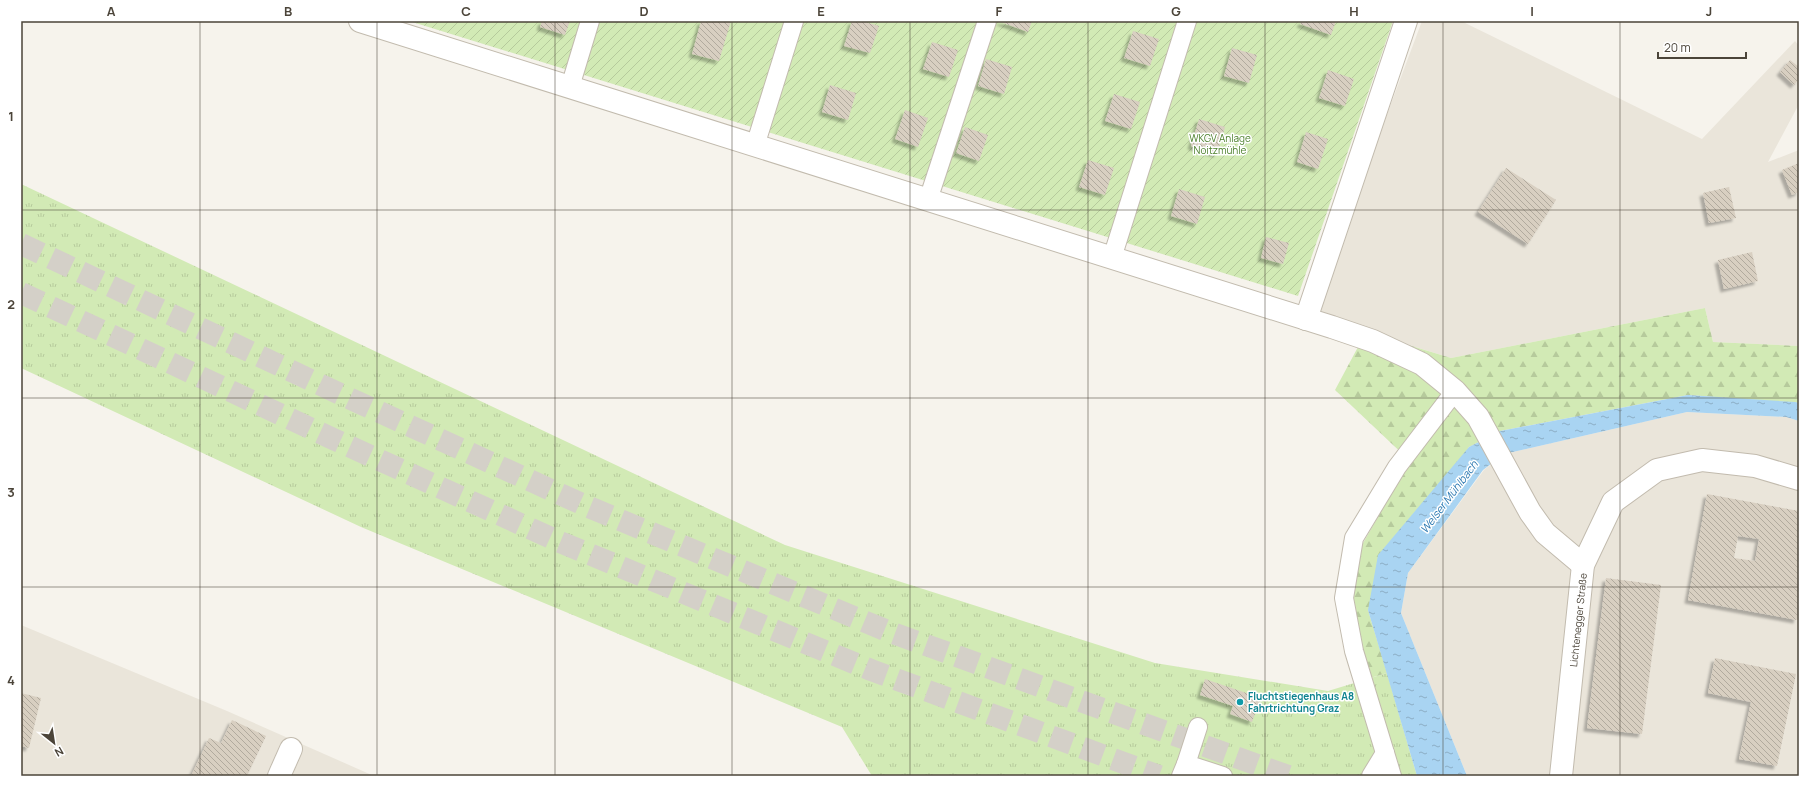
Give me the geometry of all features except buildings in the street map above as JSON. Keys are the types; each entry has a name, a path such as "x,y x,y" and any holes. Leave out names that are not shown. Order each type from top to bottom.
{"street":[{"path":"360,21 385,25 570,87 1373,341 1422,364 1455,391 1478,417 1530,512 1545,533 1583,565"},
{"path":"1306,319 1406,21"},
{"name":"Lichtenegger Straße","path":"1560,776 1583,565 1613,502 1657,470 1702,460 1755,466 1799,479"},
{"path":"279,776 291,749"}],"lane":[{"path":"570,87 590,21"},
{"path":"755,146 794,21"},
{"path":"928,200 987,21"},
{"path":"1112,258 1186,21"},
{"path":"1392,776 1354,651 1344,598 1354,538 1397,467 1455,391"},
{"path":"1198,727 1183,770 1224,776"},
{"path":"1371,776 1385,753"}],"shaded area":[{"path":"1422,21 1461,21 1702,139 1795,41 1799,46 1799,104 1768,162 1799,150 1799,346 1713,342 1705,308 1451,358 1312,315"},
{"path":"1687,412 1786,417 1799,421 1799,776 1467,776 1401,613 1408,573 1484,470 1504,454"},
{"path":"21,625 227,711 374,776 21,776"}],"green space":[{"name":"WKGV Anlage Noitzmühle","path":"409,21 1393,21 1298,296"},
{"path":"21,184 785,545 1155,663 1328,691 1387,673 1417,776 872,776 842,727 361,527 21,368"},
{"path":"1705,308 1713,342 1799,346 1799,403 1688,395 1500,431 1469,447 1368,610 1387,673 1370,678 1349,625 1351,564 1410,461 1335,390 1366,332 1451,358"}],"water":[{"name":"Welser Mühlbach","path":"1688,395 1795,402 1799,403 1799,421 1786,417 1687,412 1504,454 1483,470 1408,573 1401,613 1467,776 1417,776 1368,610 1378,555 1469,447 1500,431"}],"tunnel":[{"path":"21,244 353,400 584,505 890,632 1288,776"},
{"path":"21,293 331,438 560,542 871,670 1159,776"}],"place":[{"name":"Fluchtstiegenhaus A8 Fahrtrichtung Graz","path":"1240,702"}]}
